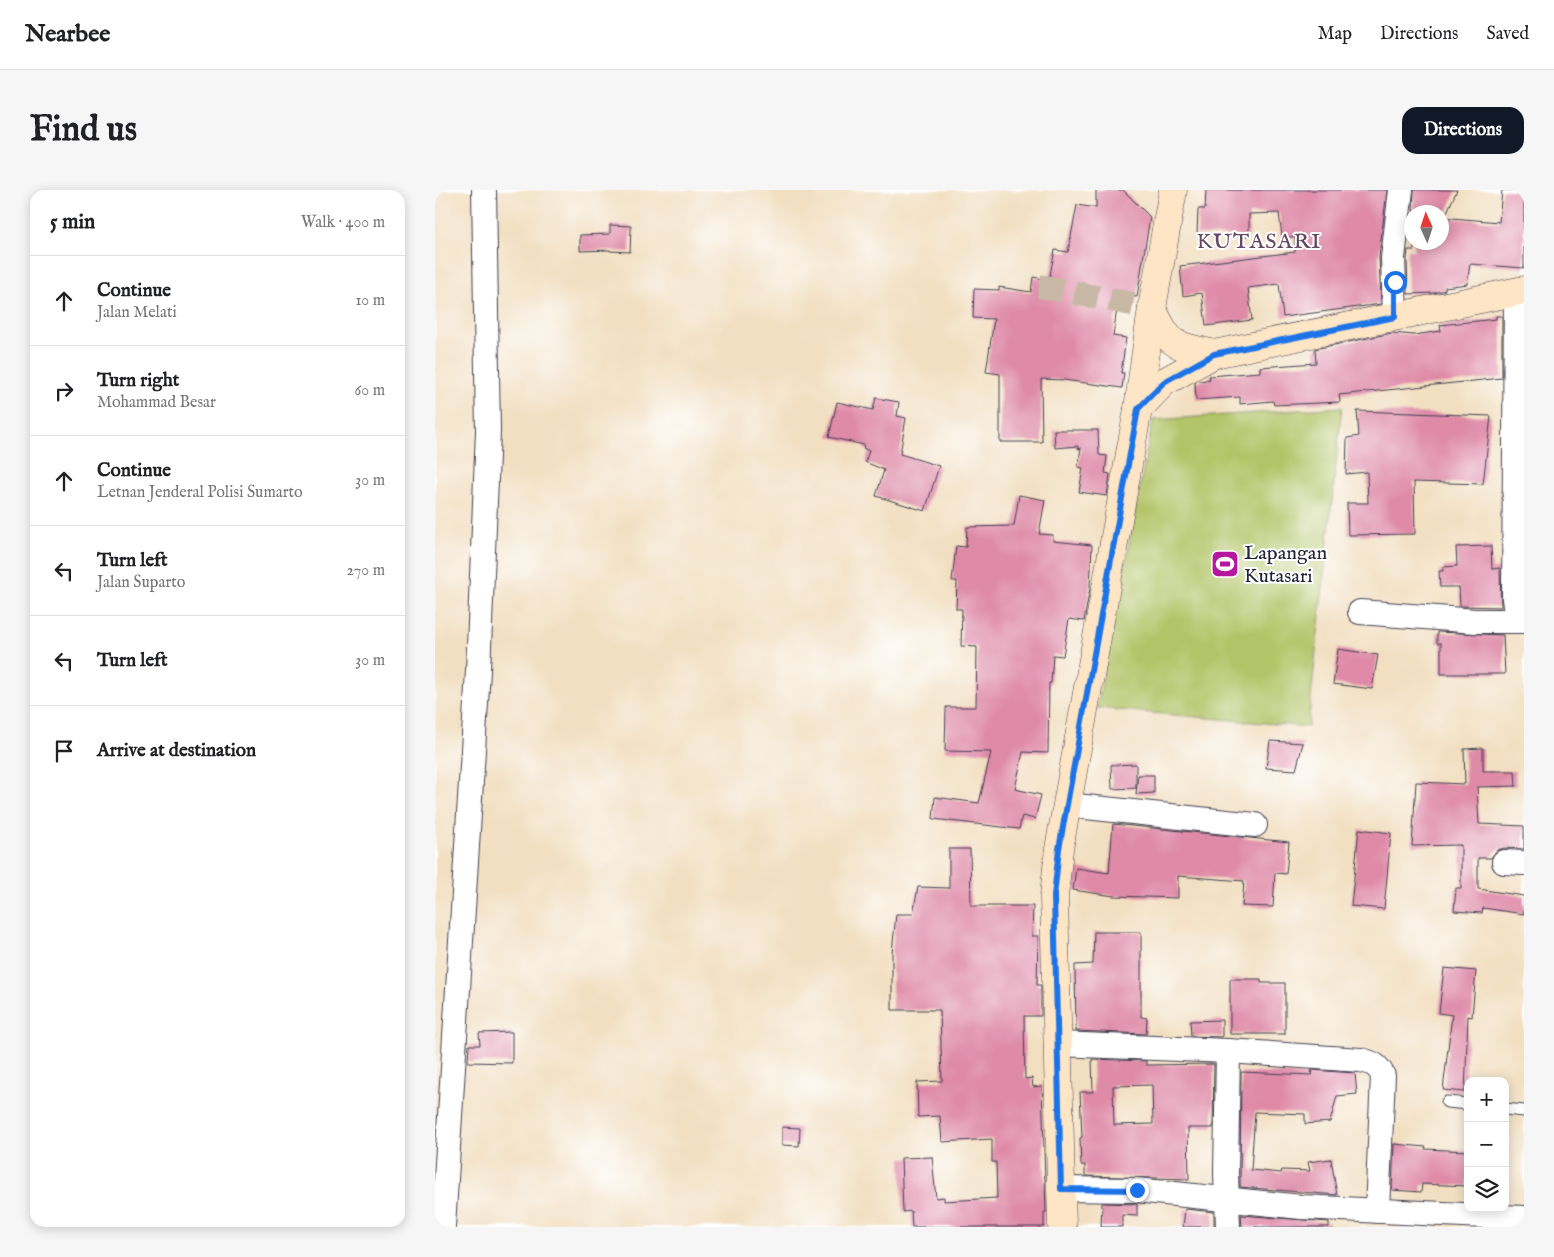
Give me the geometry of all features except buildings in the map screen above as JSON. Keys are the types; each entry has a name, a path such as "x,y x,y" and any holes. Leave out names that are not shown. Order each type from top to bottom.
{"street":[{"path":"443,1227 478,671 487,450 484,190"},
{"path":"1061,1227 1054,896 1067,805 1138,409 1152,308 1173,190"},
{"path":"1395,317 1393,258 1401,190"},
{"path":"1138,409 1164,382 1214,354 1520,290 1514,592 1520,621 1459,620 1360,612"},
{"path":"1152,308 1167,338 1185,347 1214,354"},
{"path":"1067,805 1255,825"},
{"path":"1058,1044 1227,1051 1361,1060 1379,1067 1383,1076 1377,1211"},
{"path":"1227,1051 1228,1227"},
{"path":"1061,1189 1137,1190 1301,1207 1524,1218"}],"lane":[{"path":"1447,1102 1464,1104"},
{"path":"1509,1109 1524,1111"}],"green space":[{"name":"Lapangan Kutasari","path":"1342,407 1308,727 1097,708 1153,420"}],"tunnel":[{"path":"1039,286 1152,308"}],"place":[{"name":"Lapangan Kutasari","path":"1225,564"}],"district":[{"name":"KUTASARI","path":"1259,240"}],"route":[{"path":"1137,1190 1061,1189 1054,896 1059,849 1138,409 1164,382 1214,354 1395,317 1395,282"}]}
